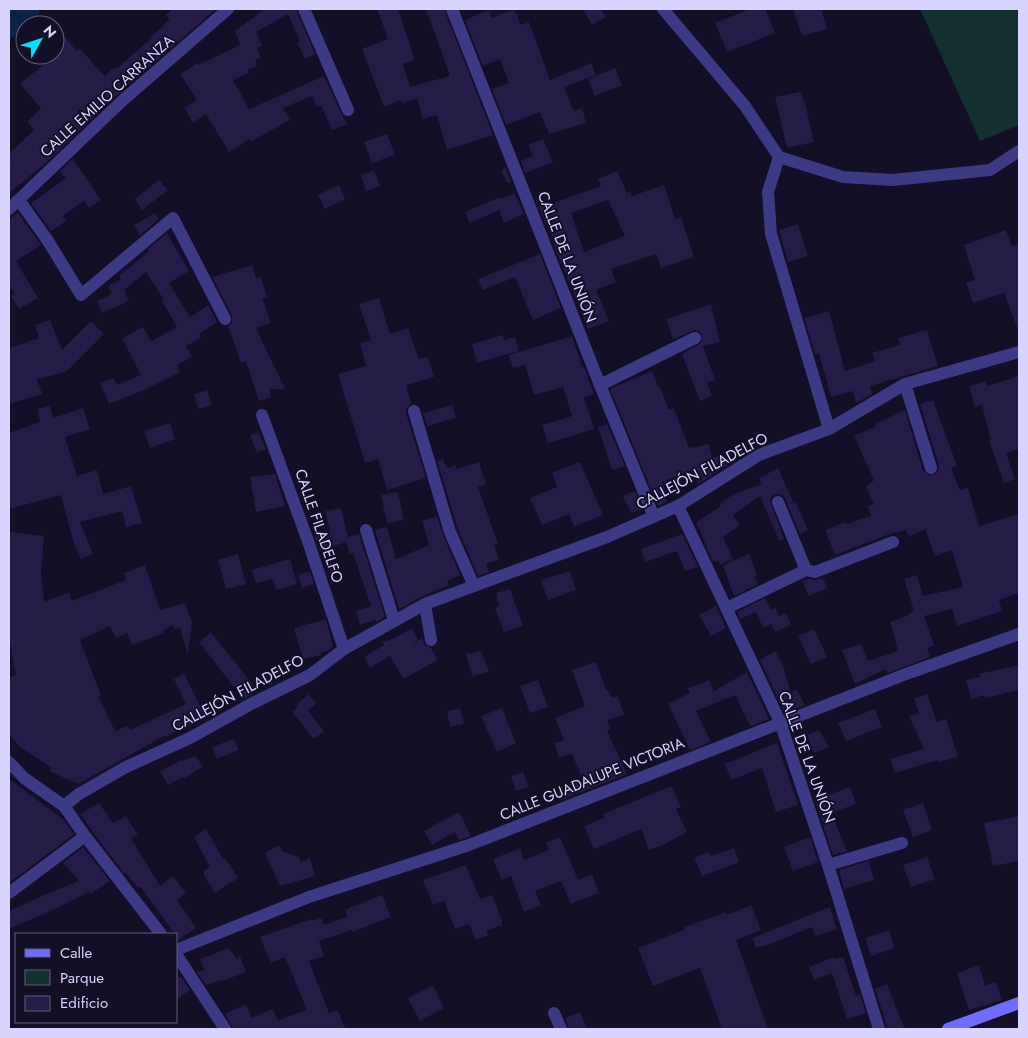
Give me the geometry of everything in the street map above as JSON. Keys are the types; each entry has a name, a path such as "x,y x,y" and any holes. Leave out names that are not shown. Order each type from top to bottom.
{"main road":[{"path":"953,1028 1019,1003"}],"street":[{"name":"CALLE EMILIO CARRANZA","path":"9,209 122,101 228,9"},
{"path":"304,9 348,110"},
{"name":"CALLE DE LA UNIÓN","path":"452,9 600,385 654,516"},
{"path":"663,9 745,106 779,157 843,177 893,180 990,170 1019,151"},
{"path":"779,157 768,192 771,234 829,429"},
{"path":"19,200 48,241 81,294 173,218 225,319"},
{"path":"600,385 696,338"},
{"name":"CALLEJÓN FILADELFO","path":"64,806 79,794 126,767 190,738 250,704 310,675 344,649 425,604 607,537 678,506 759,455 829,429 905,384 1019,352"},
{"path":"905,384 932,468"},
{"path":"414,411 450,532 474,586"},
{"name":"CALLE FILADELFO","path":"262,415 344,649"},
{"path":"778,502 806,570"},
{"name":"CALLE DE LA UNIÓN","path":"678,506 780,722 828,865 879,1029"},
{"path":"366,530 394,620"},
{"path":"727,608 806,570 815,572 893,542"},
{"path":"425,604 431,640"},
{"name":"CALLE GUADALUPE VICTORIA","path":"178,951 309,898 469,845 780,722 906,674 1019,634"},
{"path":"9,762 24,778 64,806 160,933"},
{"path":"9,893 85,836"},
{"path":"828,865 902,843"},
{"path":"178,955 225,1029"},
{"path":"554,1013 561,1029"}],"green space":[{"path":"920,9 1019,9 1019,125 980,141"}],"building":[{"path":"173,9 216,9 117,95 48,161 9,193 9,154 34,130 27,122 41,108 20,84 43,65 65,65 65,37 77,51 80,48 104,76 115,67 117,68 152,38 170,19 166,15"},
{"path":"265,9 296,9 315,54 305,59 297,42 300,41 288,14 256,32 262,46 257,48 261,58 255,60 257,66 248,70 249,73 233,80 249,109 324,76 347,124 332,130 321,105 317,107 312,96 283,108 290,120 252,141 250,139 229,152 206,114 193,123 184,108 197,100 180,74 197,63 198,65 240,45 235,31"},
{"path":"377,9 398,9 415,60 403,64 410,87 450,76 426,9 444,9 493,135 447,150 437,115 423,119 417,98 402,103 401,100 384,107 362,49 388,39"},
{"path":"514,9 521,25 529,22 550,80 591,63 596,75 564,87 574,111 582,108 586,123 549,134 540,112 506,125 492,89 509,83 500,59 483,66 465,20 488,10 492,18"},
{"path":"583,9 601,9 606,17 592,25"},
{"path":"750,9 765,9 775,33 727,52 715,23"},
{"path":"793,9 821,9 827,29 802,36"},
{"path":"615,68 622,85 595,96 588,79"},
{"path":"800,92 805,103 814,142 787,148 775,97"},
{"path":"387,134 395,155 372,163 364,142"},
{"path":"543,139 553,162 525,173 521,161 533,156 528,145"},
{"path":"73,159 101,200 89,208 84,201 63,216 66,221 51,231 31,203 66,178 59,172"},
{"path":"506,168 511,182 507,183 501,170"},
{"path":"374,170 380,186 366,191 361,175"},
{"path":"617,171 627,193 630,191 632,196 664,185 675,219 681,217 694,257 661,268 656,254 611,269 616,282 596,290 609,321 588,329 555,248 547,221 545,222 539,208 601,186 598,179","holes":["608,200 625,236 584,252 571,213"]},
{"path":"159,180 168,190 142,210 135,199"},
{"path":"339,185 345,199 325,209 318,195"},
{"path":"514,193 524,214 504,223 499,210 470,223 465,212"},
{"path":"18,213 41,245 16,261 38,298 19,309 11,296 15,294 9,284 9,219"},
{"path":"155,213 159,219 140,235 134,225"},
{"path":"798,224 808,256 788,262 779,230"},
{"path":"1006,230 1012,246 1019,244 1019,330 1004,293 973,303 966,283 975,280 964,245"},
{"path":"167,233 189,271 169,283 190,317 208,305 217,322 199,334 201,338 186,346 192,357 177,365 180,372 144,390 109,404 100,383 114,378 117,385 141,375 122,338 143,327 151,341 177,327 162,301 164,300 146,272 124,290 129,301 102,313 97,301 112,294 108,286 121,279 119,276"},
{"path":"540,254 561,308 533,320 515,277 483,290 478,279"},
{"path":"252,265 256,278 261,277 267,297 262,298 271,323 256,328 285,389 269,389 271,397 259,401 246,361 241,363 228,326 232,323 232,315 212,277"},
{"path":"379,298 390,334 408,328 419,359 428,357 434,377 406,385 411,403 406,409 406,413 426,478 387,490 378,459 365,463 338,374 366,366 360,343 371,340 359,304"},
{"path":"711,304 720,342 703,346 715,380 707,383 712,396 700,401 682,354 701,343 702,335 695,330 673,339 666,319"},
{"path":"829,311 845,371 875,361 872,353 900,345 898,338 927,330 938,366 870,386 872,394 856,403 853,391 831,397 819,353 815,354 804,318"},
{"path":"50,320 62,350 91,321 104,334 66,372 37,379 42,394 9,404 9,348 39,338 35,325"},
{"path":"503,335 504,340 515,337 519,351 477,363 472,344"},
{"path":"572,336 582,367 584,367 594,394 584,397 594,429 548,443 542,425 572,416 563,387 534,395 525,365 513,368 509,355"},
{"path":"652,371 669,410 674,408 689,448 709,444 712,458 724,454 728,465 698,484 694,469 662,482 666,492 663,493 667,502 658,506 610,389"},
{"path":"1019,376 1019,449 1006,453 1015,479 1004,483 989,441 991,441 982,405 975,407 969,386 986,381 987,386"},
{"path":"207,390 212,405 198,409 194,394"},
{"path":"933,400 957,466 951,468 960,490 968,488 979,526 1019,514 1019,593 999,600 1002,611 957,626 952,609 924,616 934,645 927,648 930,657 888,673 886,669 855,684 842,650 861,644 868,661 898,651 890,622 909,615 914,611 904,579 917,575 923,596 963,587 952,550 935,556 925,529 909,537 906,530 890,534 835,555 825,530 846,522 847,524 871,516 868,506 874,504 866,487 874,480 854,436 876,426 875,424 905,410 923,471 930,476 937,473 939,466 920,404"},
{"path":"452,405 456,418 427,426 423,413"},
{"path":"50,406 53,418 83,408 90,429 65,437 77,476 97,470 103,494 131,486 142,523 126,527 122,511 80,522 93,554 81,559 74,544 61,495 9,509 9,433 40,422 37,409"},
{"path":"170,423 175,439 150,448 144,431"},
{"path":"607,424 625,466 612,470 598,427"},
{"path":"259,432 266,449 257,453 250,435"},
{"path":"443,459 447,468 455,465 457,469 479,462 486,484 478,487 498,544 494,545 499,560 486,564 489,572 478,576 458,529 437,461"},
{"path":"580,462 603,515 574,527 569,514 542,525 530,498 557,487 552,473"},
{"path":"778,468 808,530 800,534 785,498 783,495 775,494 771,497 770,501 784,539 779,541 760,496 733,515 740,525 723,537 733,559 720,565 718,561 713,562 696,522 721,506 719,504 734,494 762,484 759,478"},
{"path":"275,474 285,506 256,512 250,477"},
{"path":"635,491 642,509 631,513 623,496"},
{"path":"398,492 404,520 387,523 381,495"},
{"path":"341,508 348,537 359,534 385,617 376,622 375,620 360,625 356,611 371,606 353,553 350,554 346,542 320,551 315,537 330,531 325,511"},
{"path":"437,516 460,575 447,581 449,585 414,600 399,609 375,530 387,527 396,559 429,545 422,521"},
{"path":"9,532 44,536 41,574 44,602 69,592 72,601 126,580 124,573 145,565 160,610 185,603 192,622 188,655 180,628 175,629 172,625 163,631 164,633 132,645 127,633 116,638 110,626 80,640 101,695 98,696 115,731 128,726 130,730 186,704 174,679 184,673 206,718 164,736 78,784 49,771 52,768 20,747 9,734 9,678 16,675 9,636"},
{"path":"682,534 698,567 685,571 677,551 645,562 641,549"},
{"path":"238,554 246,584 226,589 218,560"},
{"path":"749,554 757,575 754,576 758,584 734,596 723,565"},
{"path":"290,559 297,584 276,590 273,579 256,583 252,570"},
{"path":"310,571 314,584 302,588 298,575"},
{"path":"570,571 576,590 548,600 541,580"},
{"path":"823,578 827,588 809,596 802,581"},
{"path":"510,589 523,626 504,632 495,608 499,606 496,593"},
{"path":"765,598 771,610 775,608 779,616 786,613 791,625 775,632 771,624 763,628 756,612 740,619 737,612"},
{"path":"716,606 726,628 711,636 699,615"},
{"path":"326,619 333,647 328,651 320,653 321,655 303,659 294,628"},
{"path":"412,629 418,639 412,644 422,638 424,645 431,648 438,660 403,679 390,656 370,668 364,657 384,645 382,641 388,641"},
{"path":"814,629 827,657 811,664 798,636"},
{"path":"211,632 257,690 251,695 243,699 199,642"},
{"path":"481,651 489,672 472,676 466,654"},
{"path":"775,651 785,669 791,692 797,690 805,705 785,713 760,660"},
{"path":"596,662 606,690 608,690 612,698 618,696 624,715 607,720 610,729 607,731 627,774 563,799 558,789 582,778 572,754 559,758 554,743 564,740 555,718 585,706 572,670"},
{"path":"1019,665 1019,690 985,698 984,695 971,699 966,680 980,677 979,674"},
{"path":"747,672 769,719 750,726 735,695 696,711 711,742 690,750 668,704 690,693 688,688 709,680 714,691"},
{"path":"538,680 548,707 530,713 520,686"},
{"path":"309,694 316,704 308,711 324,731 314,739 292,712 298,707 296,705"},
{"path":"927,694 937,722 946,719 958,757 938,762 938,760 895,773 890,759 924,749 909,716 919,713 914,699"},
{"path":"460,708 464,724 450,727 447,711"},
{"path":"502,708 516,743 497,752 481,716"},
{"path":"875,709 882,727 846,741 838,723"},
{"path":"819,730 829,747 814,753 807,735"},
{"path":"234,739 239,750 217,759 212,747"},
{"path":"777,743 798,805 776,812 762,768 731,780 725,764"},
{"path":"195,756 203,766 184,779 183,777 168,785 160,771 181,760"},
{"path":"523,772 529,787 516,791 511,776"},
{"path":"9,779 63,819 74,834 9,883"},
{"path":"671,786 681,807 676,809 687,832 661,846 649,850 641,829 594,849 584,826 604,818 603,814"},
{"path":"850,787 856,804 831,813 847,851 833,855 815,800"},
{"path":"99,803 113,823 126,816 138,835 131,838 160,886 173,876 186,893 177,900 196,928 179,940 178,933 174,933 140,886 138,888 124,873 80,814"},
{"path":"923,803 932,830 913,837 903,810"},
{"path":"459,812 471,836 459,840 455,832 432,845 424,831"},
{"path":"1019,816 1019,861 993,866 984,823"},
{"path":"206,829 223,859 225,858 238,878 215,893 204,876 204,871 210,867 194,837"},
{"path":"560,837 578,880 592,874 599,893 571,904 561,881 535,891 541,905 524,912 511,876 502,880 493,859 520,848 524,860 549,850 546,843"},
{"path":"810,837 818,862 793,871 784,847"},
{"path":"279,845 282,851 299,857 301,862 310,858 315,876 280,886 265,853"},
{"path":"83,847 110,881 90,894 89,892 9,929 9,911 79,881 63,863"},
{"path":"734,848 739,862 702,876 694,858 709,852 711,856"},
{"path":"927,857 935,879 911,887 903,865"},
{"path":"869,861 874,880 844,889 839,870"},
{"path":"466,865 480,899 492,895 502,920 502,925 486,931 488,935 476,940 469,924 455,929 444,901 433,905 423,880"},
{"path":"382,895 391,917 352,932 352,930 319,941 324,956 309,961 329,1013 337,1010 346,1029 233,1029 225,1014 246,1004 252,1018 272,1009 278,1020 307,1010 285,957 271,963 260,937 311,919 312,921 321,918 324,925 347,917 345,910"},
{"path":"751,905 761,930 736,940 768,1029 722,1029 700,968 653,986 638,948 686,929 685,927 726,912 727,915"},
{"path":"830,907 837,929 816,936 812,927 756,948 752,938"},
{"path":"889,930 895,948 871,956 865,938"},
{"path":"229,948 237,959 240,956 246,972 206,985 197,972 204,970 200,959"},
{"path":"834,957 835,959 843,957 856,996 860,994 866,1013 847,1019 832,973 814,980 809,967"},
{"path":"979,965 985,986 996,982 1002,1000 969,1010 957,973"},
{"path":"181,977 190,990 178,999 178,978"},
{"path":"887,984 905,1029 888,1029 875,989"},
{"path":"433,985 444,1008 420,1021 408,998"},
{"path":"580,1012 587,1029 569,1029 565,1018"}],"waterway":[{"path":"9,23 25,9"}]}
